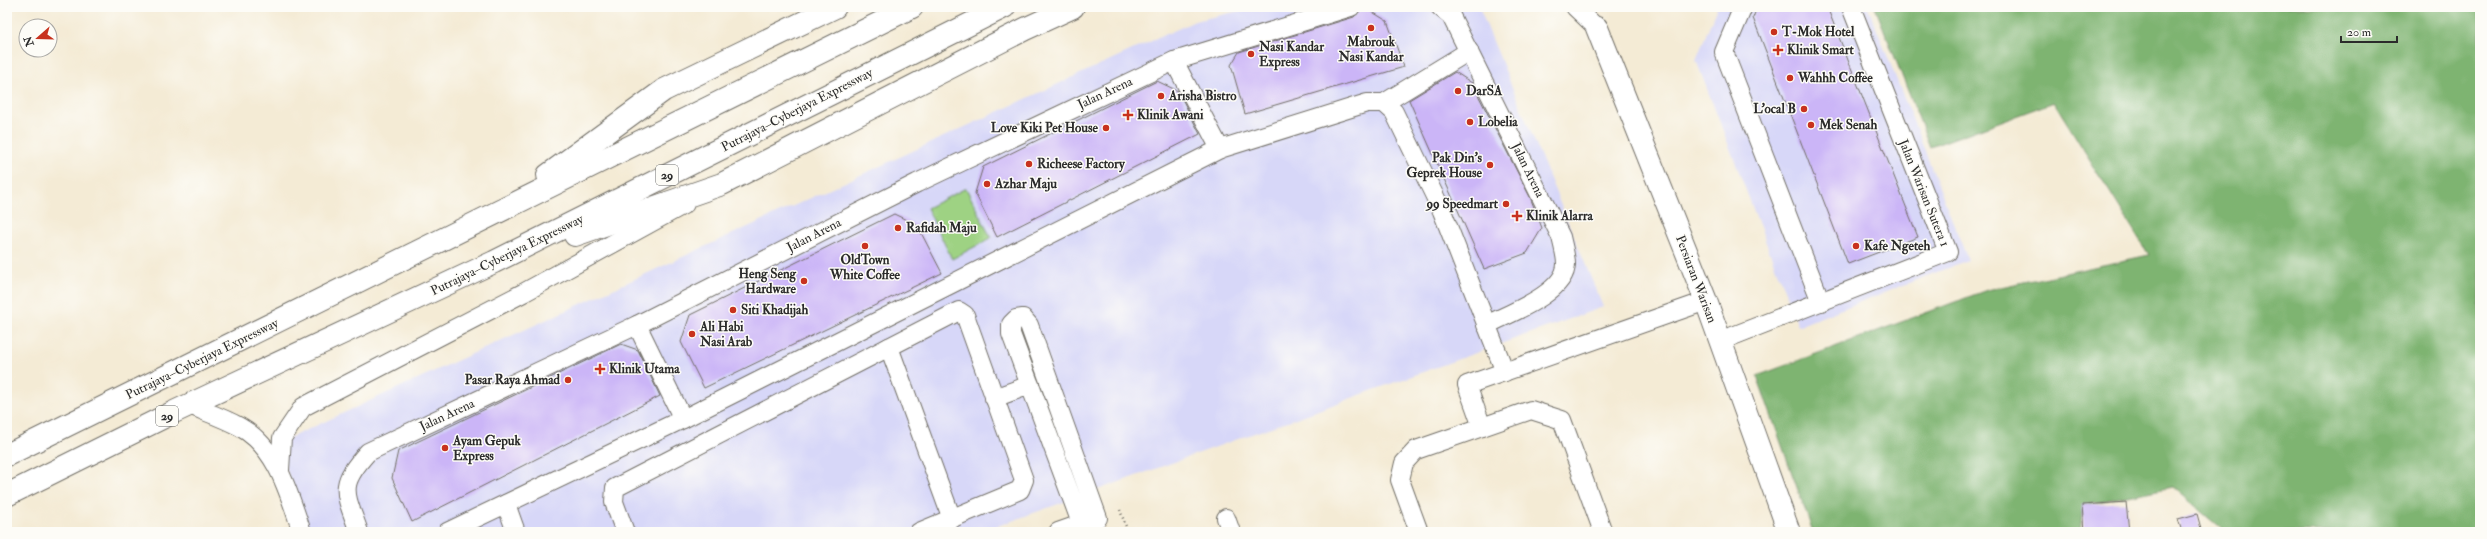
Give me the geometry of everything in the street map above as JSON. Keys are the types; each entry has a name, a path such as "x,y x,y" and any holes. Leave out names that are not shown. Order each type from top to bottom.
{"main road":[{"path":"500,210 664,90 835,7"},
{"name":"Putrajaya–Cyberjaya Expressway","path":"7,455 912,7"},
{"name":"Putrajaya–Cyberjaya Expressway","path":"7,495 190,405 494,262 1004,7"},
{"path":"494,262 722,184 1025,29 1073,7"},
{"name":"Persiaran Warisan","path":"1597,28 1706,301 1789,532"}],"street":[{"name":"Jalan Arena","path":"359,532 346,495 346,481 368,452 637,325 917,183 1174,60 1351,7"},
{"name":"Jalan Arena","path":"1440,7 1452,16 1561,237 1566,265 1560,282 1543,296 1486,325"},
{"path":"1575,7 1597,28"},
{"path":"1595,7 1597,28"},
{"path":"1743,7 1724,52 1822,302"},
{"name":"Jalan Warisan Sutera 1","path":"1720,341 1948,252 1851,7"},
{"path":"447,532 683,419 1220,150 1367,103 1384,103 1469,52"},
{"path":"1174,60 1220,150"},
{"path":"1384,103 1394,112 1442,211 1505,372"},
{"path":"280,470 282,438 303,407 524,293 722,184"},
{"path":"1482,427 1467,385 1706,301"},
{"path":"625,532 614,502 615,488 959,312 965,315 1024,480 1023,486 1020,490 919,532"},
{"path":"1058,532 1081,524 1098,518 1029,325 1023,318 1020,318 1011,324 1011,334 1081,524"},
{"path":"637,325 683,419"},
{"path":"889,347 952,519"},
{"path":"994,398 1030,385"},
{"path":"190,405 240,427 255,438 280,470 302,532"},
{"path":"1419,532 1400,480 1404,463 1416,450 1531,410 1562,420 1603,532"},
{"path":"506,504 516,532"}],"path":[{"path":"1120,510 1128,532"}],"shaded area":[{"path":"1256,7 1479,7 1603,307 981,532 308,532 284,463 285,440 1195,21"},
{"path":"1717,7 1868,7 1968,260 1798,326 1696,60"}],"green space":[{"path":"1875,7 2480,7 2480,532 2225,532 2172,487 2083,505 2080,532 1813,532 1757,376 1987,290 2149,255 2054,102 1930,147"},
{"path":"966,188 991,238 952,259 927,208"}],"building":[{"path":"1757,7 1827,7 1918,237 1848,264 1753,18"},
{"path":"1366,8 1387,21 1404,67 1245,114 1231,65 1239,52 1354,17 1361,9"},
{"path":"1455,72 1472,83 1530,197 1542,228 1527,253 1484,269 1409,100"},
{"path":"1157,81 1178,91 1200,134 997,237 975,193 983,167"},
{"path":"894,214 917,225 942,273 704,388 681,342 690,315"},
{"path":"621,344 638,350 660,396 412,522 392,478 398,451"},
{"path":"2126,502 2129,532 2084,532 2082,505"},
{"path":"2197,514 2202,532 2182,532 2178,519"}],"place":[{"name":"Mabrouk Nasi Kandar","path":"1371,28"},
{"name":"T-Mok Hotel","path":"1774,32"},
{"name":"Klinik Smart","path":"1778,50"},
{"name":"Nasi Kandar Express","path":"1251,54"},
{"name":"Wahhh Coffee","path":"1790,78"},
{"name":"DarSA","path":"1458,91"},
{"name":"Arisha Bistro","path":"1161,96"},
{"name":"L'ocal B","path":"1804,109"},
{"name":"Klinik Awani","path":"1128,115"},
{"name":"Lobelia","path":"1470,122"},
{"name":"Mek Senah","path":"1811,125"},
{"name":"Love Kiki Pet House","path":"1106,128"},
{"name":"Richeese Factory","path":"1029,164"},
{"name":"Pak Din's Geprek House","path":"1490,165"},
{"name":"Azhar Maju","path":"987,184"},
{"name":"99 Speedmart","path":"1506,204"},
{"name":"Klinik Alarra","path":"1517,216"},
{"name":"Rafidah Maju","path":"898,228"},
{"name":"OldTown White Coffee","path":"865,246"},
{"name":"Kafe Ngeteh","path":"1856,246"},
{"name":"Heng Seng Hardware","path":"804,281"},
{"name":"Siti Khadijah","path":"733,310"},
{"name":"Ali Habi Nasi Arab","path":"692,334"},
{"name":"Klinik Utama","path":"600,369"},
{"name":"Pasar Raya Ahmad","path":"568,380"},
{"name":"Ayam Gepuk Express","path":"445,448"}]}
